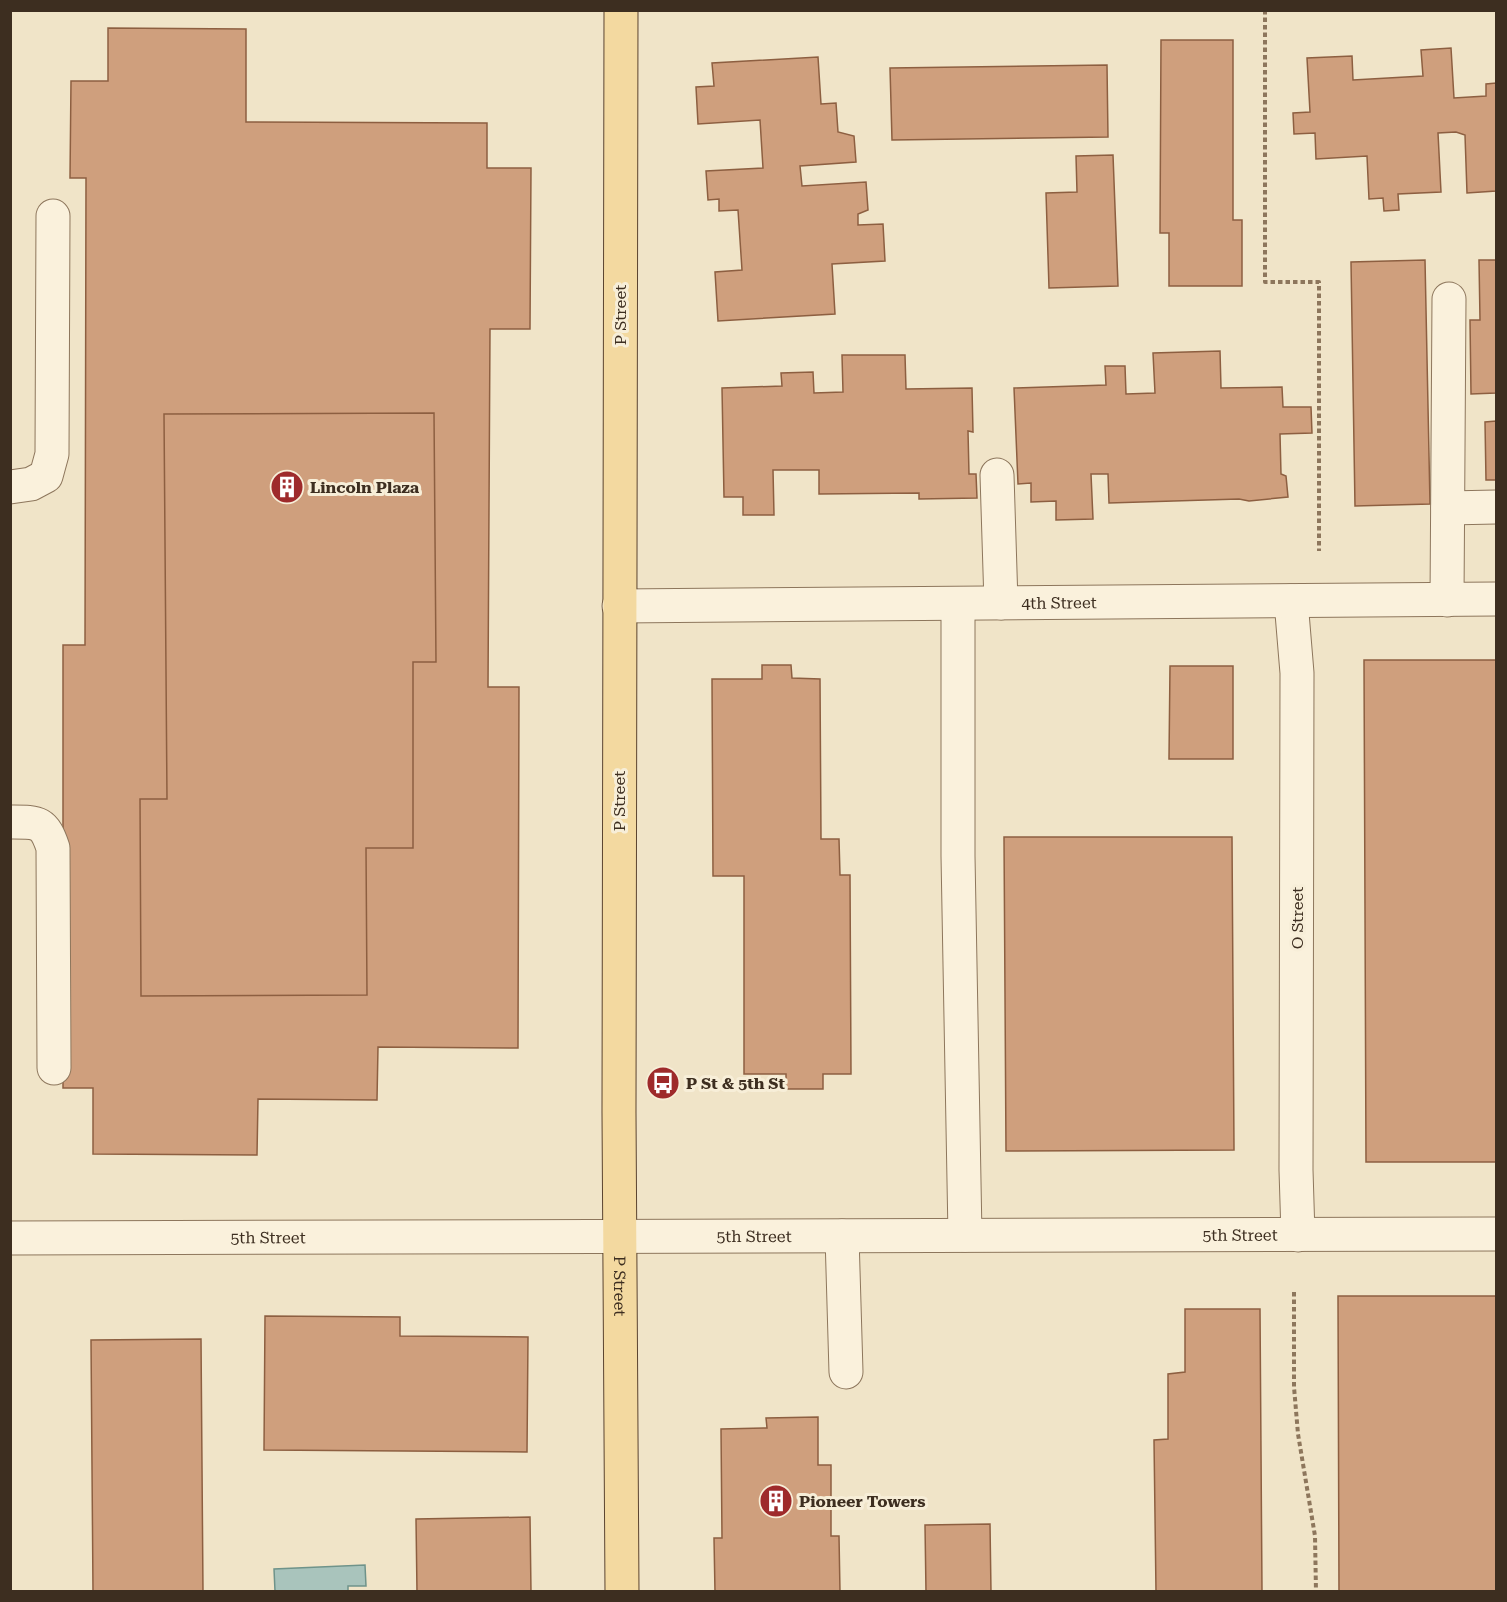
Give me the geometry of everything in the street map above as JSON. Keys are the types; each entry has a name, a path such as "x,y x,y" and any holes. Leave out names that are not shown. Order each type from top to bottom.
{"main road":[{"name":"P Street","path":"621,10 619,606 622,1592"}],"street":[{"path":"10,487 31,484 46,476 52,454 53,216"},
{"path":"1447,600 1449,299"},
{"path":"996,475 1001,603"},
{"path":"1448,508 1497,507"},
{"name":"4th Street","path":"619,606 1497,599"},
{"name":"O Street","path":"1291,601 1297,684 1296,1170 1298,1235"},
{"path":"958,604 958,856 964,1235"},
{"path":"10,822 39,823 47,830 53,848 54,1068"},
{"name":"5th Street","path":"10,1238 1497,1234"},
{"path":"843,1236 846,1372"}],"path":[{"path":"1265,10 1265,282 1319,282 1319,551"},
{"path":"1294,1292 1294,1387 1298,1434 1315,1536 1316,1592"}],"water":[{"path":"365,1565 366,1586 348,1586 348,1591 275,1591 274,1569"}],"building":[{"name":"Lincoln Plaza","path":"108,28 246,29 246,122 487,123 487,168 531,168 530,329 490,329 488,687 519,687 518,1048 378,1047 377,1100 258,1099 257,1155 93,1154 93,1088 63,1088 63,645 85,645 86,178 70,178 71,81 108,81"},
{"path":"1161,40 1233,40 1233,220 1242,220 1242,286 1169,286 1169,233 1160,233"},
{"path":"1451,48 1454,98 1486,96 1486,84 1496,83 1496,191 1467,193 1465,135 1456,132 1438,133 1441,192 1398,194 1399,210 1384,211 1383,198 1369,199 1367,156 1316,159 1315,133 1294,134 1293,113 1310,112 1307,58 1352,56 1353,80 1423,76 1421,50"},
{"path":"818,57 821,104 836,103 838,132 854,136 856,162 800,166 802,186 866,182 868,210 858,214 858,225 883,224 885,261 832,264 835,314 718,321 715,272 742,270 738,210 719,211 719,199 708,200 706,171 763,168 760,120 698,124 696,87 714,86 712,63"},
{"path":"1107,65 1108,137 892,140 890,68"},
{"path":"1113,155 1118,286 1049,288 1046,193 1077,192 1076,156"},
{"path":"1425,260 1430,504 1355,506 1351,262"},
{"path":"1479,260 1496,260 1496,393 1471,394 1470,320 1480,320"},
{"path":"1220,351 1221,388 1282,387 1283,407 1311,407 1312,433 1280,434 1281,474 1286,476 1288,497 1249,501 1239,499 1109,503 1108,474 1091,474 1093,519 1056,520 1056,501 1031,502 1031,483 1018,484 1014,388 1106,385 1105,366 1125,366 1126,394 1155,393 1153,353"},
{"path":"842,355 905,355 906,389 972,388 973,432 968,431 969,474 976,474 977,498 919,499 919,493 819,494 819,470 773,470 774,515 743,515 743,497 724,497 722,388 782,386 781,373 813,372 814,393 843,392"},
{"path":"434,413 436,662 413,662 413,848 366,848 367,995 141,996 140,799 167,799 164,414"},
{"path":"1496,421 1496,480 1486,480 1485,422"},
{"path":"1364,660 1496,660 1496,1162 1366,1162"},
{"path":"762,665 791,665 792,678 820,679 821,839 839,839 840,875 850,875 851,1074 823,1074 823,1089 786,1089 786,1074 744,1074 744,876 713,876 712,679 762,679"},
{"path":"1170,666 1233,666 1233,759 1169,759"},
{"path":"1004,837 1232,837 1234,1150 1006,1151"},
{"path":"1338,1296 1496,1296 1496,1592 1339,1592"},
{"path":"1185,1309 1260,1309 1262,1592 1156,1592 1154,1440 1168,1439 1168,1374 1185,1372"},
{"path":"265,1316 400,1317 400,1336 528,1337 527,1452 264,1450"},
{"path":"201,1339 203,1592 93,1592 91,1340"},
{"name":"Pioneer Towers","path":"818,1417 818,1465 831,1465 831,1536 839,1536 840,1592 715,1592 714,1538 722,1538 721,1429 767,1428 766,1418"},
{"path":"530,1517 531,1592 417,1592 416,1519"},
{"path":"990,1524 991,1592 926,1592 925,1525"}],"place":[{"name":"Lincoln Plaza","path":"287,487"},
{"name":"P St & 5th St","path":"663,1083"},
{"name":"Pioneer Towers","path":"776,1501"}]}
